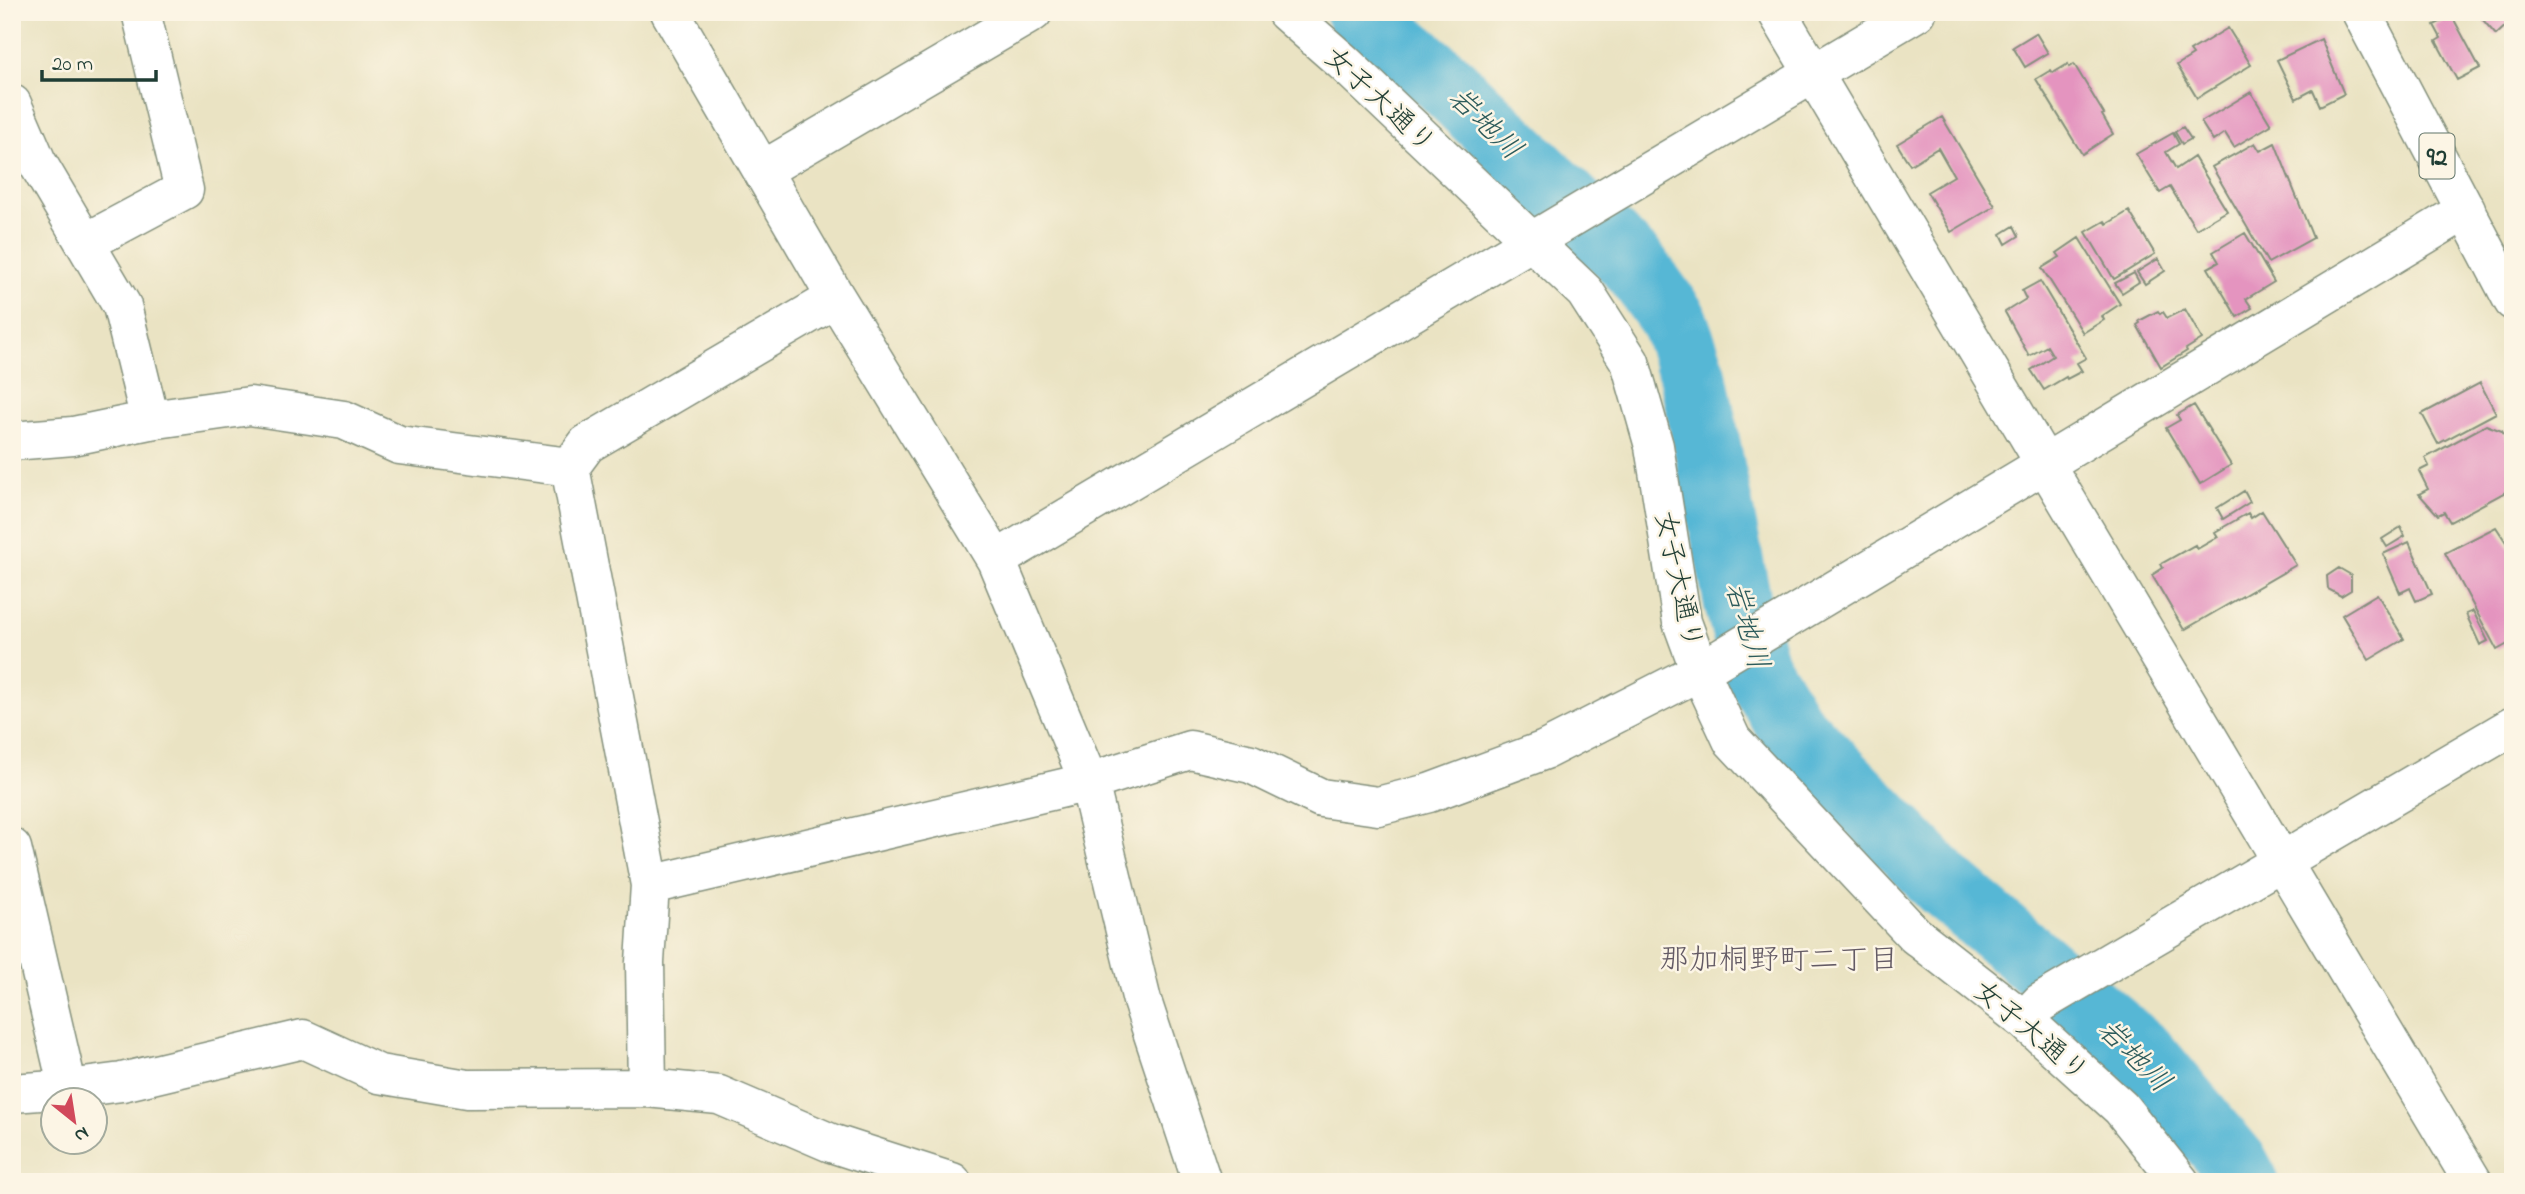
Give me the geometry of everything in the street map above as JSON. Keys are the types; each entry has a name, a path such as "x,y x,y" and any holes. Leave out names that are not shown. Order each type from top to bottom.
{"street":[{"path":"85,243 184,190 141,12"},
{"path":"670,12 836,298 996,561 1089,782 1142,1001 1202,1182"},
{"path":"763,170 1033,12"},
{"name":"女子大通り","path":"1286,12 1543,236 1585,292 1630,362 1654,446 1682,622 1709,665 1732,740 1915,936 2032,1012 2121,1108 2180,1182"},
{"path":"1777,12 2473,1182"},
{"path":"996,561 1917,12"},
{"name":"92","path":"2361,12 2513,300"},
{"path":"12,104 37,162 122,306 150,420"},
{"path":"650,885 1089,782 1190,750 1251,764 1321,798 1378,806 1429,793 1545,750 1709,665 1767,631 2466,210"},
{"path":"647,1088 645,961 650,885 570,467 587,444 836,298"},
{"path":"12,441 73,436 150,420 250,407 344,420 399,445 570,467"},
{"path":"2032,1012 2098,969 2281,860 2513,726"},
{"path":"12,848 67,1086"},
{"path":"91,1086 122,1082 303,1040 379,1074 467,1089 647,1088 719,1095 831,1143 952,1182"},
{"path":"12,1093 38,1091"}],"building":[{"path":"2476,12 2513,12 2513,19 2496,35"},
{"path":"2452,16 2480,68 2457,80 2436,41 2441,38 2434,25"},
{"path":"2228,28 2251,65 2197,98 2177,65 2193,55 2190,51"},
{"path":"2036,33 2048,53 2025,67 2013,47"},
{"path":"2321,39 2344,94 2320,106 2313,90 2296,99 2277,60"},
{"path":"2068,64 2069,67 2074,64 2113,134 2082,154 2036,79"},
{"path":"2251,92 2271,125 2234,147 2225,133 2213,141 2201,122"},
{"path":"1942,117 1995,206 1951,232 1927,192 1954,176 1938,148 1910,165 1897,144"},
{"path":"2183,127 2191,139 2182,144 2175,132"},
{"path":"2173,133 2179,144 2166,152 2176,169 2194,157 2227,211 2196,229 2170,187 2160,193 2136,154"},
{"path":"2255,143 2260,151 2275,143 2313,238 2268,263 2212,167"},
{"path":"2129,211 2155,254 2114,279 2086,232"},
{"path":"2014,226 2019,236 2006,244 2001,234"},
{"path":"2245,233 2274,282 2246,299 2252,308 2237,317 2208,268 2219,262 2213,252"},
{"path":"2079,238 2120,304 2102,316 2104,320 2083,333 2042,268 2060,257 2057,253"},
{"path":"2158,259 2165,271 2145,284 2137,272"},
{"path":"2134,273 2139,282 2122,293 2115,283"},
{"path":"2040,281 2086,358 2077,363 2082,371 2044,390 2031,370 2053,356 2047,346 2029,356 2005,312 2026,299 2022,291"},
{"path":"2185,309 2202,339 2161,367 2137,325 2139,321 2158,311 2160,314 2163,312 2167,318"},
{"path":"2480,383 2496,413 2438,444 2422,414"},
{"path":"2194,405 2231,465 2200,484 2166,428 2180,420 2177,415"},
{"path":"2486,425 2502,431 2513,451 2513,488 2450,522 2444,512 2438,515 2419,494 2428,489 2419,471 2429,466 2425,458"},
{"path":"2244,491 2250,502 2223,519 2217,508"},
{"path":"2262,511 2296,565 2184,630 2152,575 2163,568 2161,564 2195,545 2197,549 2218,537 2215,532 2248,513 2251,518"},
{"path":"2401,527 2405,536 2387,547 2382,539"},
{"path":"2496,527 2513,553 2513,641 2497,650 2445,553"},
{"path":"2409,542 2432,594 2416,601 2410,588 2400,593 2383,554"},
{"path":"2339,568 2351,575 2351,590 2341,596 2328,589 2327,576"},
{"path":"2377,594 2404,639 2369,660 2342,615"},
{"path":"2473,611 2488,641 2480,645 2466,614"}],"waterway":[{"name":"岩地川","path":"1359,12 1442,80 1636,267 1673,319 1693,375 1738,603 1755,667 1790,726 1943,884 2143,1054 2235,1164 2245,1182"}],"district":[{"name":"那加桐野町二丁目","path":"1779,959"}]}
